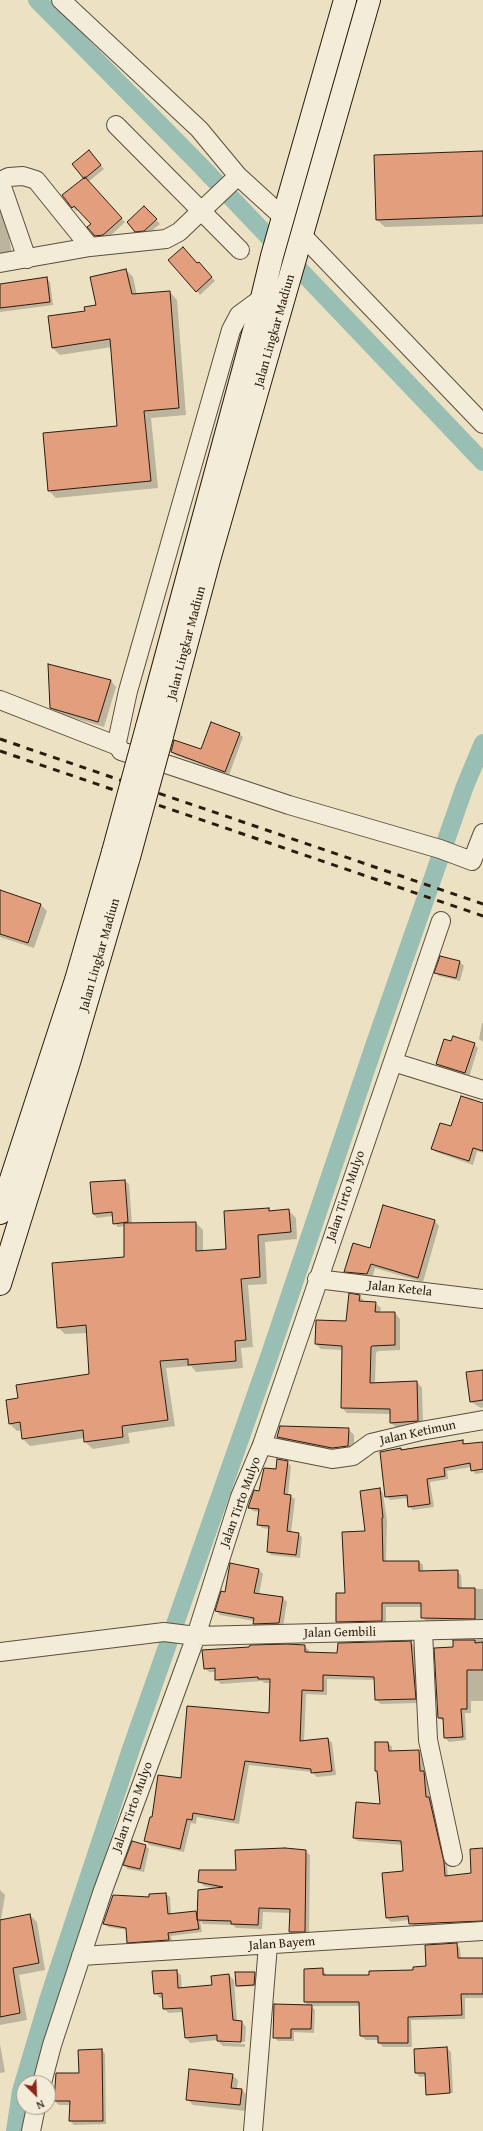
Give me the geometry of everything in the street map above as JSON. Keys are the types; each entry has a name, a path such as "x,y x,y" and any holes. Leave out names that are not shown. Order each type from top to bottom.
{"main road":[{"name":"Jalan Lingkar Madiun","path":"0,1284 70,1058 129,857 209,560 271,321 262,298 267,274 345,0"},
{"name":"Jalan Lingkar Madiun","path":"0,1213 76,980 271,321 287,288 369,0"},
{"path":"337,27 360,34"}],"street":[{"path":"61,0 199,129 235,179 280,225"},
{"path":"116,124 240,250"},
{"path":"27,259 0,181 9,177 23,176 36,180 90,247"},
{"path":"0,263 90,247 166,239 179,232 235,179"},
{"path":"300,241 483,424"},
{"path":"262,298 239,315 231,330 128,691 117,742 118,746 121,751 151,761 160,762 289,805 440,848 472,861 483,833"},
{"path":"160,762 163,759 179,694 279,350 281,334 271,321"},
{"path":"0,700 118,746"},
{"name":"Jalan Tirto Mulyo","path":"44,2075 52,2045 104,1886 193,1636 240,1497 262,1445 317,1279 441,921"},
{"path":"393,1062 483,1090"},
{"name":"Jalan Ketela","path":"317,1279 483,1299"},
{"name":"Jalan Ketimun","path":"262,1445 332,1459 353,1456 371,1443 421,1430 483,1420"},
{"name":"Jalan Gembili","path":"0,1652 164,1632 193,1636 483,1630"},
{"path":"423,1631 428,1740 453,1857"},
{"name":"Jalan Bayem","path":"81,1956 483,1931"},
{"path":"254,2131 268,1944"},
{"path":"31,2131 34,2115"}],"building":[{"path":"89,150 101,165 84,179 72,164"},
{"path":"483,151 483,216 376,220 374,155"},
{"path":"85,177 122,218 103,235 95,236 87,227 91,224 74,206 72,208 62,195"},
{"path":"144,206 157,219 144,231 135,232 127,222"},
{"path":"183,247 212,277 196,292 168,260"},
{"path":"126,269 132,294 170,291 179,408 144,411 151,481 48,491 43,433 117,426 110,339 52,348 48,316 85,311 84,307 96,305 90,277"},
{"path":"47,277 50,302 0,308 0,284"},
{"path":"48,664 111,680 98,722 50,708"},
{"path":"211,722 240,733 225,772 171,752 174,740 201,749"},
{"path":"0,890 41,904 28,943 0,934"},
{"path":"440,956 460,961 456,978 434,973"},
{"path":"453,1036 475,1043 465,1073 436,1064 444,1039 451,1041"},
{"path":"461,1096 483,1103 483,1151 473,1148 469,1161 431,1149 440,1123 451,1126"},
{"path":"125,1180 128,1222 113,1224 112,1212 93,1214 90,1182"},
{"path":"383,1205 435,1220 418,1278 371,1264 367,1274 344,1272 353,1243 370,1248"},
{"path":"269,1208 269,1211 289,1209 291,1232 258,1235 260,1277 241,1279 246,1340 235,1341 236,1361 188,1365 188,1359 160,1361 168,1420 122,1426 123,1437 84,1442 83,1430 22,1439 20,1422 9,1424 6,1400 18,1398 16,1385 89,1374 86,1325 57,1328 52,1263 124,1257 124,1223 196,1222 196,1251 226,1249 224,1211"},
{"path":"349,1293 360,1295 359,1301 376,1302 375,1312 395,1312 395,1345 371,1347 370,1383 417,1381 418,1421 390,1423 390,1409 341,1408 342,1346 315,1344 316,1320 346,1321"},
{"path":"483,1370 483,1400 470,1402 466,1372"},
{"path":"280,1426 349,1428 348,1446 332,1448 277,1437"},
{"path":"463,1440 463,1444 483,1442 483,1469 471,1471 470,1463 444,1468 445,1476 427,1479 430,1504 408,1507 407,1495 385,1497 380,1452"},
{"path":"277,1459 288,1461 284,1494 291,1495 287,1531 299,1533 296,1555 267,1552 269,1526 257,1525 259,1509 248,1508 254,1490 259,1491 264,1468 276,1469"},
{"path":"380,1488 383,1518 383,1561 419,1561 419,1571 458,1570 458,1588 475,1588 475,1619 421,1618 421,1603 382,1603 382,1621 336,1622 336,1593 345,1593 342,1532 365,1531 360,1491"},
{"path":"230,1563 259,1569 254,1593 283,1597 279,1623 253,1624 254,1618 215,1611 221,1591 225,1592"},
{"path":"453,1640 475,1640 475,1643 483,1642 483,1670 467,1670 467,1709 461,1709 463,1737 444,1738 443,1718 438,1718 434,1648 453,1647"},
{"path":"411,1641 416,1699 375,1700 374,1677 323,1675 323,1691 302,1690 300,1741 328,1738 332,1771 311,1773 311,1769 245,1761 234,1820 193,1813 192,1820 187,1819 180,1849 144,1841 150,1817 152,1817 158,1775 181,1778 187,1706 269,1713 270,1679 258,1679 258,1677 215,1680 215,1668 204,1669 202,1650 249,1647 250,1645 287,1644 305,1645 305,1652 337,1653 338,1643"},
{"path":"375,1742 388,1742 389,1751 419,1750 420,1771 424,1771 426,1797 429,1797 444,1862 445,1876 471,1873 470,1849 483,1848 483,1921 409,1924 408,1916 386,1918 382,1873 403,1871 401,1841 353,1838 356,1802 380,1804 377,1771 375,1771"},
{"path":"132,1841 146,1845 140,1869 123,1865"},
{"path":"285,1848 306,1850 305,1932 289,1932 290,1909 259,1908 258,1925 231,1924 231,1921 197,1920 198,1890 223,1887 198,1882 199,1870 236,1870 235,1850"},
{"path":"166,1893 168,1914 196,1911 199,1929 168,1933 169,1940 127,1943 126,1928 103,1924 113,1895 149,1897 149,1894"},
{"path":"30,1914 39,1963 13,1968 20,2013 0,2017 0,1920"},
{"path":"457,1943 458,1958 483,1958 483,1994 461,1994 462,2015 408,2017 408,2043 378,2043 378,2036 360,2036 359,2002 304,2002 304,1969 323,1968 323,1975 369,1975 369,1971 413,1970 413,1967 426,1966 425,1945"},
{"path":"177,1970 178,1988 212,1985 211,1976 229,1974 233,2020 242,2021 241,2042 217,2041 217,2035 185,2038 182,2008 163,2009 162,1993 154,1994 152,1971"},
{"path":"235,1972 255,1972 254,1985 236,1986"},
{"path":"274,2004 312,2005 311,2029 291,2029 291,2038 273,2038"},
{"path":"447,2047 450,2093 426,2095 425,2073 415,2073 414,2049"},
{"path":"102,2049 103,2121 69,2121 70,2101 56,2101 56,2073 79,2073 78,2050"},
{"path":"189,2069 233,2074 231,2088 242,2089 240,2105 186,2100"}],"waterway":[{"path":"37,0 199,164 483,462"},
{"path":"15,2131 21,2091 49,1997 131,1749 269,1357 374,1046 465,786 483,743"}],"railway":[{"path":"0,739 483,904"},
{"path":"0,751 483,916"}]}
